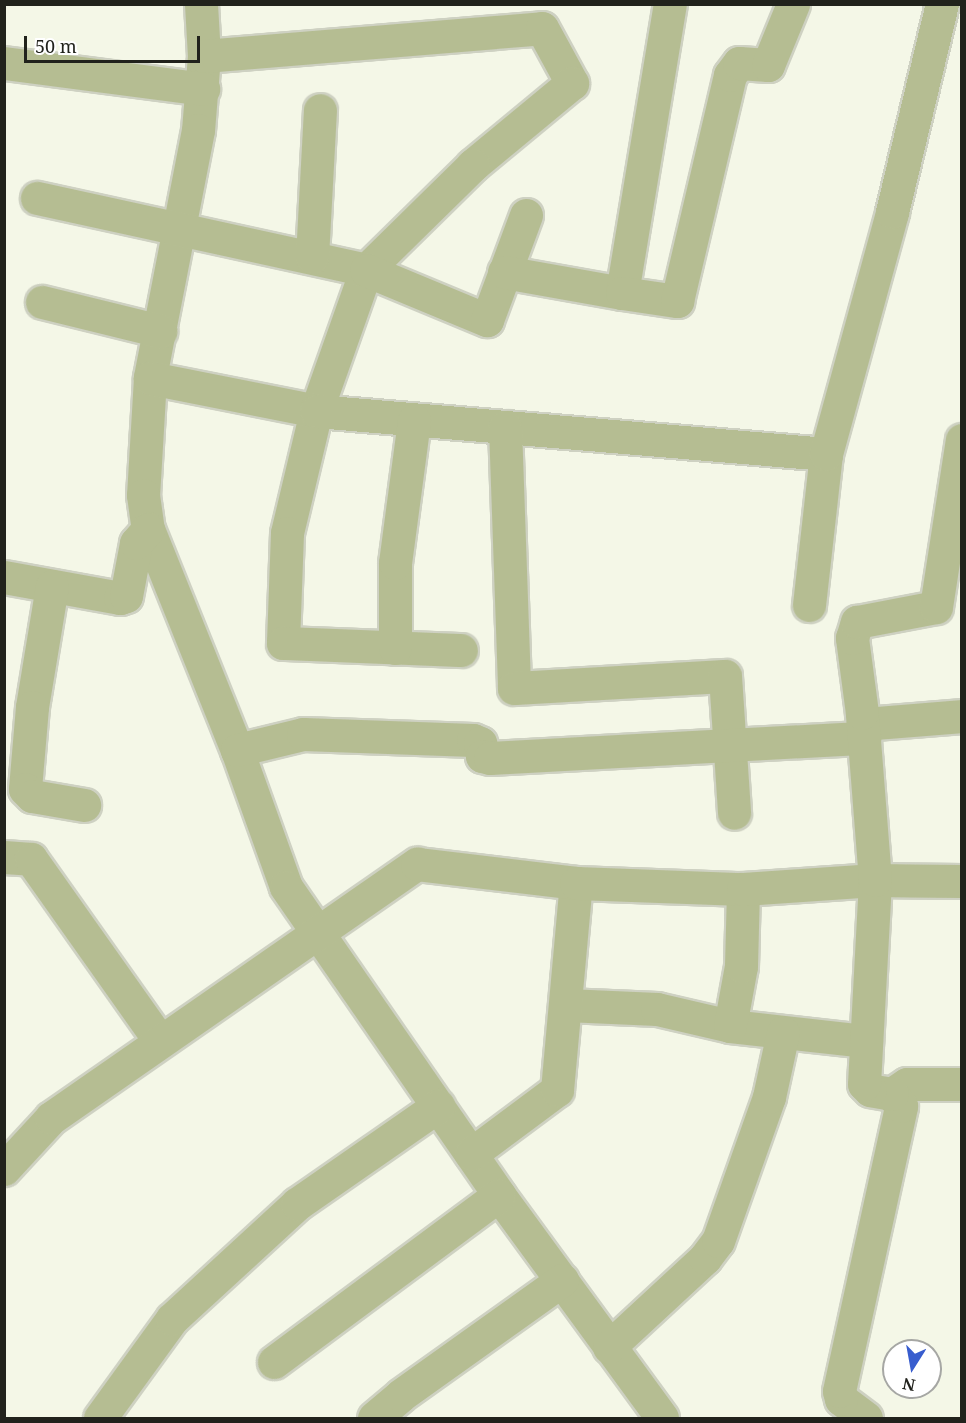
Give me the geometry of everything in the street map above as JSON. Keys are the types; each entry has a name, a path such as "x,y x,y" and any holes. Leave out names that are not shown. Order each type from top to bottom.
{"street":[{"path":"201,4 203,89 181,228 150,378 143,474 148,529 237,750 286,887 471,1154 662,1419"},
{"path":"622,293 670,4"},
{"path":"504,272 677,301 730,75 739,63 768,65 793,4"},
{"path":"809,605 826,454 892,212 942,4"},
{"path":"204,56 543,16 572,83 473,165 366,270 316,411 287,533 280,638 289,646 461,650"},
{"path":"4,63 203,89"},
{"path":"312,257 320,110"},
{"path":"37,198 366,270 487,320 495,308 504,272 526,215"},
{"path":"42,302 159,331"},
{"path":"150,378 316,411 826,454"},
{"path":"395,648 395,563 414,420"},
{"path":"505,427 514,688 725,676 732,746 734,813"},
{"path":"866,1419 842,1399 839,1391 901,1106 892,1094 870,1090 864,1084 875,880 864,731 852,638 857,622 949,606 962,440"},
{"path":"4,577 126,596 133,553 148,529"},
{"path":"52,586 32,707 25,789 32,796 84,805"},
{"path":"237,750 303,734 473,740 480,742 482,756 490,758 732,746 864,731 962,716"},
{"path":"4,857 31,860 160,1041"},
{"path":"4,1169 51,1118 417,864 576,883 743,889 875,880 962,881"},
{"path":"471,1154 557,1090 576,883"},
{"path":"730,1026 741,966 743,889"},
{"path":"566,1005 657,1009 730,1026 866,1041"},
{"path":"609,1347 705,1258 718,1241 769,1097 783,1032"},
{"path":"892,1094 907,1084 962,1084"},
{"path":"99,1419 181,1311 297,1204 438,1106"},
{"path":"274,1362 500,1195"},
{"path":"374,1419 401,1395 562,1280"}]}
